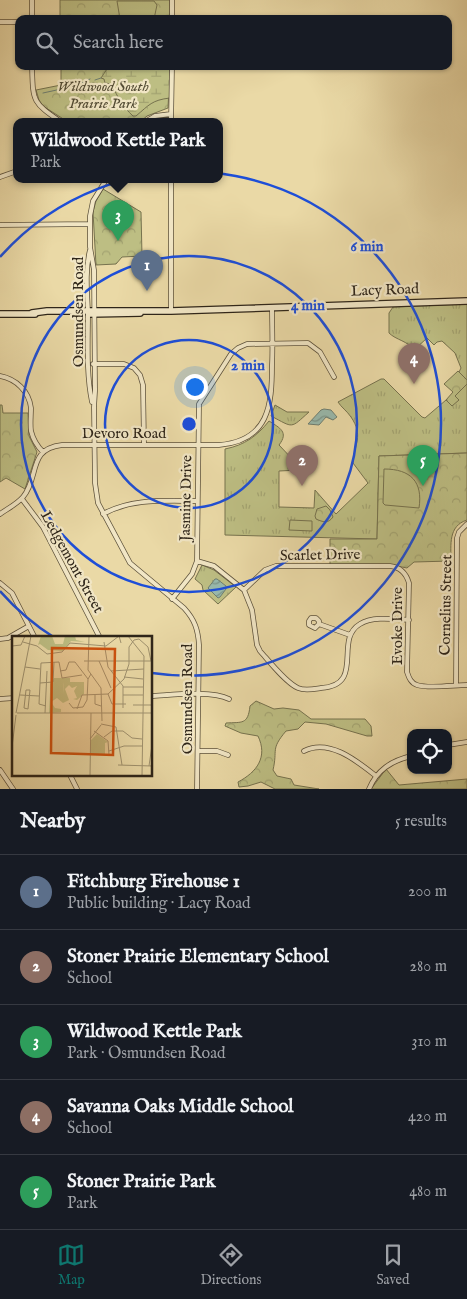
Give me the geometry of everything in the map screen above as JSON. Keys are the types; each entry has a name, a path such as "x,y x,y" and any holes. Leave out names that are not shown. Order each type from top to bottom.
{"street":[{"path":"32,0 32,15"},
{"path":"172,0 172,15"},
{"path":"0,22 15,22"},
{"path":"32,70 33,93 36,102 55,118"},
{"path":"171,118 172,70"},
{"path":"153,118 159,115 171,114"},
{"path":"0,177 13,172"},
{"name":"Osmundsen Road","path":"104,183 92,201 90,208 90,247 87,280 94,364 96,495 103,514 130,563 190,615 198,629 197,789"},
{"path":"171,183 171,311"},
{"path":"0,225 90,224"},
{"name":"Osmundsen Road","path":"90,247 93,259 94,280 88,364 90,390 94,407"},
{"path":"87,280 94,280"},
{"name":"Lacy Road","path":"0,314 47,311 171,311 467,301"},
{"name":"Devoro Road","path":"43,452 54,446 223,444 238,441 252,433 264,420 272,397 272,307"},
{"name":"Jasmine Drive","path":"172,599 192,574 197,561 199,404 231,354 242,346 299,342 312,344 322,356 334,377"},
{"path":"88,364 124,364 134,368 140,376 143,385 144,444"},
{"path":"0,376 18,384 28,397 31,408 32,433 36,443 43,452 22,499 0,514"},
{"name":"Ledgemont Street","path":"22,499 43,527 99,636"},
{"path":"103,514 136,502 197,502"},
{"name":"Cornelius Street","path":"456,685 457,538 462,528 467,524"},
{"path":"197,561 211,564 244,590 250,604 257,645 260,651 290,682 300,688 328,688 339,683 346,672 350,635 357,626 369,620 409,620"},
{"name":"Scarlet Drive","path":"244,590 266,570 276,566 390,566 403,571"},
{"name":"Evoke Drive","path":"403,571 409,583 408,672 412,681 423,686 456,685"},
{"path":"0,583 12,593 34,636"},
{"path":"319,624 350,635"},
{"path":"0,639 8,638 29,626"},
{"path":"456,685 467,685"},
{"path":"152,696 198,695 222,696 229,699"},
{"path":"452,744 467,742"},
{"path":"304,751 316,747 338,751 359,762 376,776"},
{"path":"198,751 217,751 228,754"},
{"path":"369,789 376,776 389,764 407,757"},
{"path":"0,770 13,789"},
{"path":"70,776 77,789"}],"green space":[{"path":"60,0 170,0 170,15 60,15"},
{"path":"117,1 154,1 157,5 155,15 119,15"},
{"name":"Wildwood South Prairie Park","path":"61,70 170,70 168,108 145,118 62,118 43,106 36,90 61,85"},
{"path":"106,70 170,70 170,98 155,102 136,116 133,116 121,102 112,84 105,83 104,79 101,78"},
{"path":"103,189 141,212 142,256 122,257 116,264 96,265 93,212 96,201"},
{"path":"467,304 467,380 459,372 461,368 455,353 442,341 434,345 427,338 414,350 389,333 389,313 393,307"},
{"path":"458,371 467,380 467,384 455,396 459,400 452,406 446,400 453,392 444,384"},
{"path":"384,379 425,418 446,400 452,406 455,396 467,384 467,453 379,456 377,539 225,535 225,449 250,439 269,421 282,431 283,437 279,445 296,463 295,465 299,470 279,471 279,507 314,508 315,490 336,514 368,483 353,463 358,435 355,424 338,402"},
{"path":"0,405 2,405 3,413 28,413 29,436 37,452 25,489 6,478 0,482"},
{"path":"275,405 287,412 309,412 292,425 271,416"},
{"path":"467,453 467,520 456,527 454,531 451,543 451,561 414,562 407,568 392,565 330,566 330,539 377,539 379,456"},
{"path":"384,469 401,471 413,479 419,491 419,508 385,505 383,503"},
{"path":"326,506 333,517 325,522 316,519 317,509"},
{"path":"290,520 312,521 312,531 289,530"},
{"path":"202,565 214,570 236,587 218,604 203,590 202,585 195,579"},
{"path":"256,701 274,709 299,710 311,719 365,719 371,726 372,736 326,724 305,722 298,729 286,731 281,737 275,750 273,770 277,776 291,779 294,785 319,789 275,789 261,782 239,787 238,782 251,774 259,763 262,751 261,744 258,736 241,733 225,726 226,723 240,722 246,719 250,706"},
{"path":"386,769 399,785 467,779 467,789 371,789"}],"water":[{"path":"321,410 331,410 337,417 333,420 326,417 319,425 308,424"},
{"path":"215,579 226,586 226,589 218,598 208,588"}],"waterway":[{"path":"95,80 101,78"},
{"path":"43,93 75,86 90,79"}],"place":[{"name":"Wildwood Kettle Park","path":"118,241"},
{"name":"Fitchburg Firehouse 1","path":"147,291"},
{"name":"Savanna Oaks Middle School","path":"414,384"},
{"name":"Stoner Prairie Elementary School","path":"302,486"},
{"name":"Stoner Prairie Park","path":"423,486"}]}
